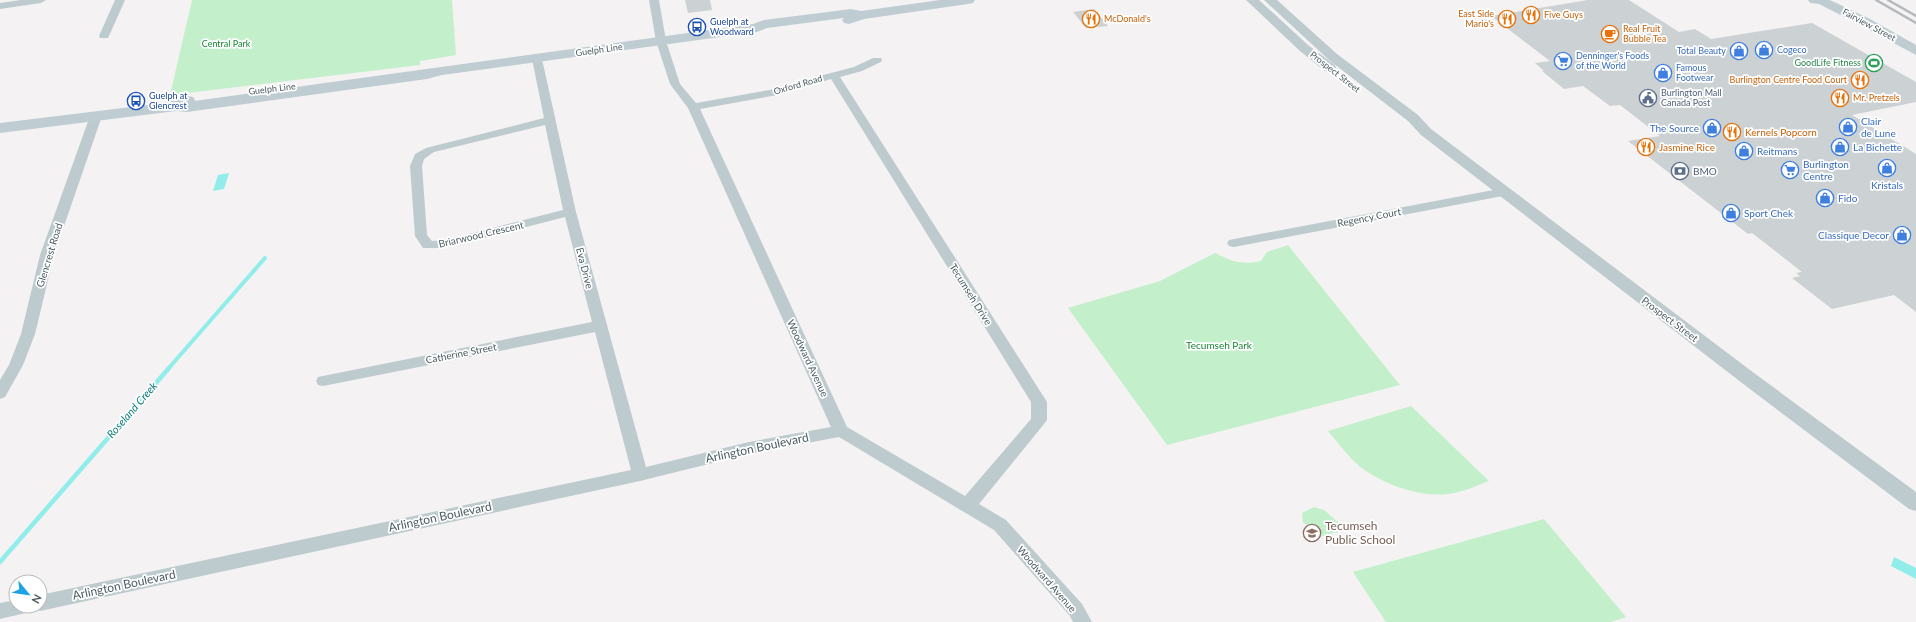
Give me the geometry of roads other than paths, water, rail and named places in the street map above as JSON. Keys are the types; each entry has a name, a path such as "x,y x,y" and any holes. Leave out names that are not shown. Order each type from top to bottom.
{"main road":[{"name":"Guelph Line","path":"0,128 311,91 427,75 441,71 757,28 767,31 850,20 861,15 968,0"},
{"name":"Fairview Street","path":"1819,0 1865,22 1916,51"}],"street":[{"path":"0,6 41,0"},
{"path":"104,36 120,0"},
{"name":"Woodward Avenue","path":"654,0 661,41 675,84 693,107 840,431 1000,525 1076,610 1083,622"},
{"name":"Prospect Street","path":"1252,0 1304,48 1350,84 1404,122 1426,132"},
{"name":"Prospect Street","path":"1270,0 1333,57 1413,118 1426,132 1748,378 1916,503"},
{"name":"Eva Drive","path":"536,59 551,120 570,212 599,326 640,475"},
{"name":"Oxford Road","path":"693,107 783,91 812,81 858,69 877,60"},
{"name":"Tecumseh Drive","path":"834,76 1039,402 1039,420 967,506"},
{"name":"Glencrest Road","path":"0,393 16,365 28,334 47,255 96,116"},
{"name":"Briarwood Crescent","path":"551,120 430,150 419,157 416,166 421,236 428,246 445,244 570,212"},
{"name":"Regency Court","path":"1234,243 1504,192"},
{"name":"Catherine Street","path":"323,381 599,326"},
{"name":"Arlington Boulevard","path":"48,600 640,475 749,448 840,431"}],"water":[{"path":"229,173 224,189 213,191 218,175"},
{"path":"1894,557 1916,568 1916,579 1891,566"}],"waterway":[{"name":"Roseland Creek","path":"168,369 265,258"},
{"name":"Roseland Creek","path":"0,562 169,368"}],"railway":[{"path":"1876,0 1916,23"},
{"path":"1888,0 1916,16"}],"place":[{"name":"Five Guys","path":"1531,15"},
{"name":"McDonald's","path":"1091,19"},
{"name":"East Side Mario's","path":"1507,19"},
{"name":"Guelph at Woodward","path":"697,27"},
{"name":"Real Fruit Bubble Tea","path":"1610,34"},
{"name":"Cogeco","path":"1764,50"},
{"name":"Total Beauty","path":"1739,51"},
{"name":"Denninger's Foods of the World","path":"1563,61"},
{"name":"GoodLife Fitness","path":"1874,63"},
{"name":"Famous Footwear","path":"1663,73"},
{"name":"Burlington Centre Food Court","path":"1860,80"},
{"name":"Burlington Mall Canada Post","path":"1648,98"},
{"name":"Mr. Pretzels","path":"1840,98"},
{"name":"Guelph at Glencrest","path":"136,101"},
{"name":"Clair de Lune","path":"1848,127"},
{"name":"The Source","path":"1712,128"},
{"name":"Kernels Popcorn","path":"1732,132"},
{"name":"Jasmine Rice","path":"1646,147"},
{"name":"La Bichette","path":"1840,147"},
{"name":"Reitmans","path":"1744,151"},
{"name":"Kristals","path":"1887,168"},
{"name":"Burlington Centre","path":"1790,170"},
{"name":"BMO","path":"1680,171"},
{"name":"Fido","path":"1825,198"},
{"name":"Sport Chek","path":"1731,213"},
{"name":"Classique Decor","path":"1902,235"},
{"name":"Tecumseh Public School","path":"1312,533"}],"park label":[{"name":"Central Park","path":"226,44"},
{"name":"Tecumseh Park","path":"1219,345"}]}
